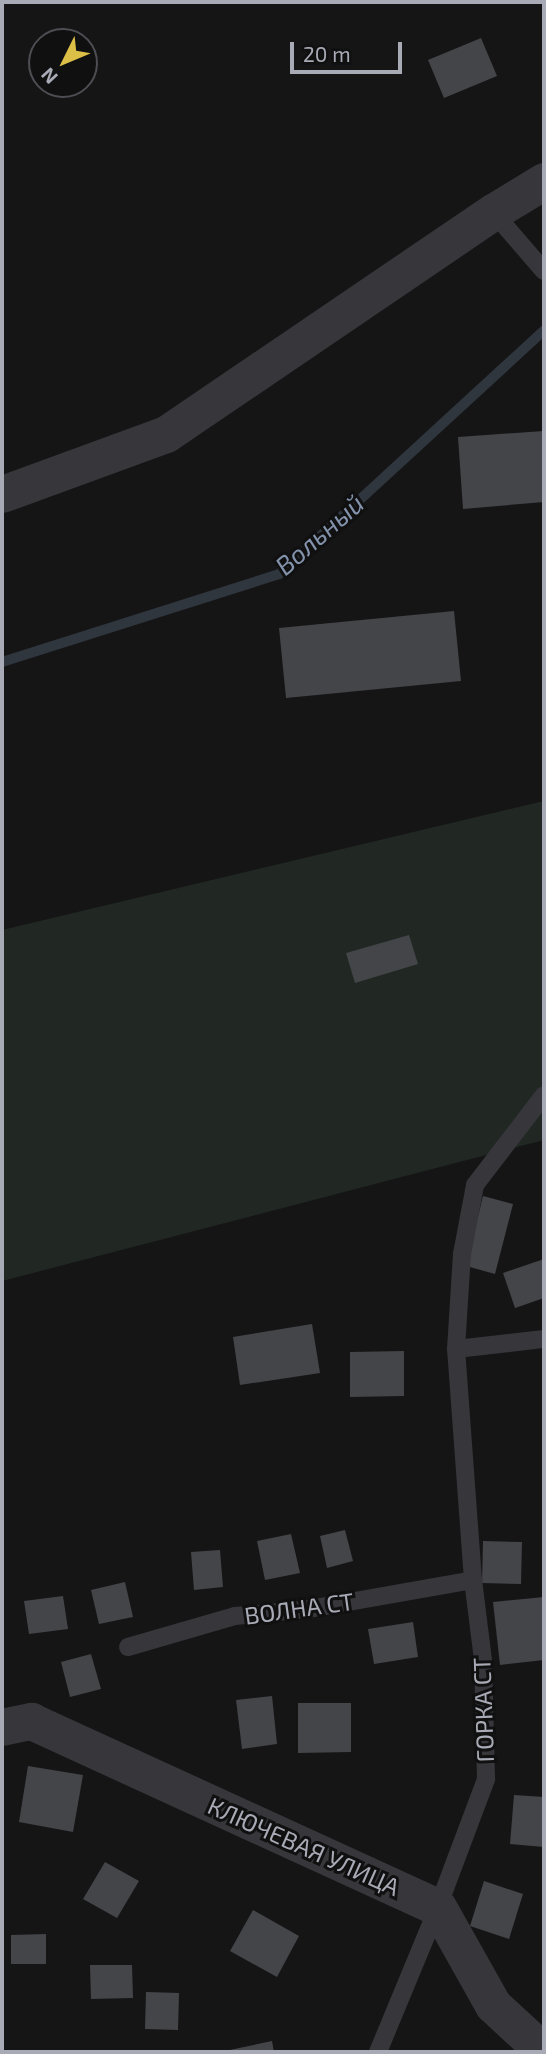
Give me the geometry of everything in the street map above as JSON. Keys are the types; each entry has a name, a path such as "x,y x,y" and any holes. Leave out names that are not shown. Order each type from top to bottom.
{"street":[{"path":"2,494 166,434 493,212 544,181"},
{"name":"КЛЮЧЕВАЯ УЛИЦА","path":"2,1727 32,1721 438,1907"},
{"path":"438,1907 493,2005 544,2052"}],"lane":[{"path":"493,212 544,271"},
{"name":"ГОРКА СТ","path":"378,2052 438,1907 486,1779 483,1660 473,1580 456,1349 462,1254 475,1185 544,1095"},
{"path":"456,1349 544,1339"},
{"name":"ВОЛНА СТ","path":"128,1647 235,1616 309,1609 473,1580"}],"shaded area":[{"path":"544,801 544,1140 2,1281 2,930"}],"building":[{"path":"481,38 497,76 444,98 428,60"},
{"path":"544,431 544,502 463,509 458,437"},
{"path":"454,611 461,681 286,698 279,628"},
{"path":"409,935 418,964 355,983 346,953"},
{"path":"483,1196 513,1204 495,1274 466,1266"},
{"path":"544,1259 544,1298 515,1308 503,1273"},
{"path":"312,1324 320,1373 240,1385 233,1337"},
{"path":"404,1351 404,1396 350,1397 350,1352"},
{"path":"345,1530 353,1561 327,1568 320,1536"},
{"path":"291,1534 300,1573 265,1580 257,1541"},
{"path":"483,1541 522,1542 521,1584 482,1583"},
{"path":"220,1550 223,1587 194,1590 191,1552"},
{"path":"125,1582 133,1617 99,1624 91,1590"},
{"path":"63,1596 68,1629 29,1634 24,1601"},
{"path":"544,1597 544,1660 500,1665 493,1602"},
{"path":"413,1622 418,1657 374,1664 368,1629"},
{"path":"91,1654 101,1689 70,1697 61,1662"},
{"path":"272,1696 277,1744 242,1749 236,1700"},
{"path":"298,1703 351,1703 351,1752 298,1753"},
{"path":"28,1766 83,1775 73,1832 19,1822"},
{"path":"514,1795 544,1797 544,1847 510,1844"},
{"path":"105,1862 139,1881 117,1918 83,1899"},
{"path":"484,1881 523,1894 509,1939 470,1926"},
{"path":"253,1910 299,1936 277,1977 230,1951"},
{"path":"46,1934 46,1964 11,1964 11,1935"},
{"path":"90,1965 132,1965 133,1998 91,1999"},
{"path":"146,1992 179,1993 178,2030 145,2029"},
{"path":"272,2041 274,2052 225,2052 225,2051"}],"waterway":[{"name":"Вольный","path":"2,662 279,574 544,330"}]}
